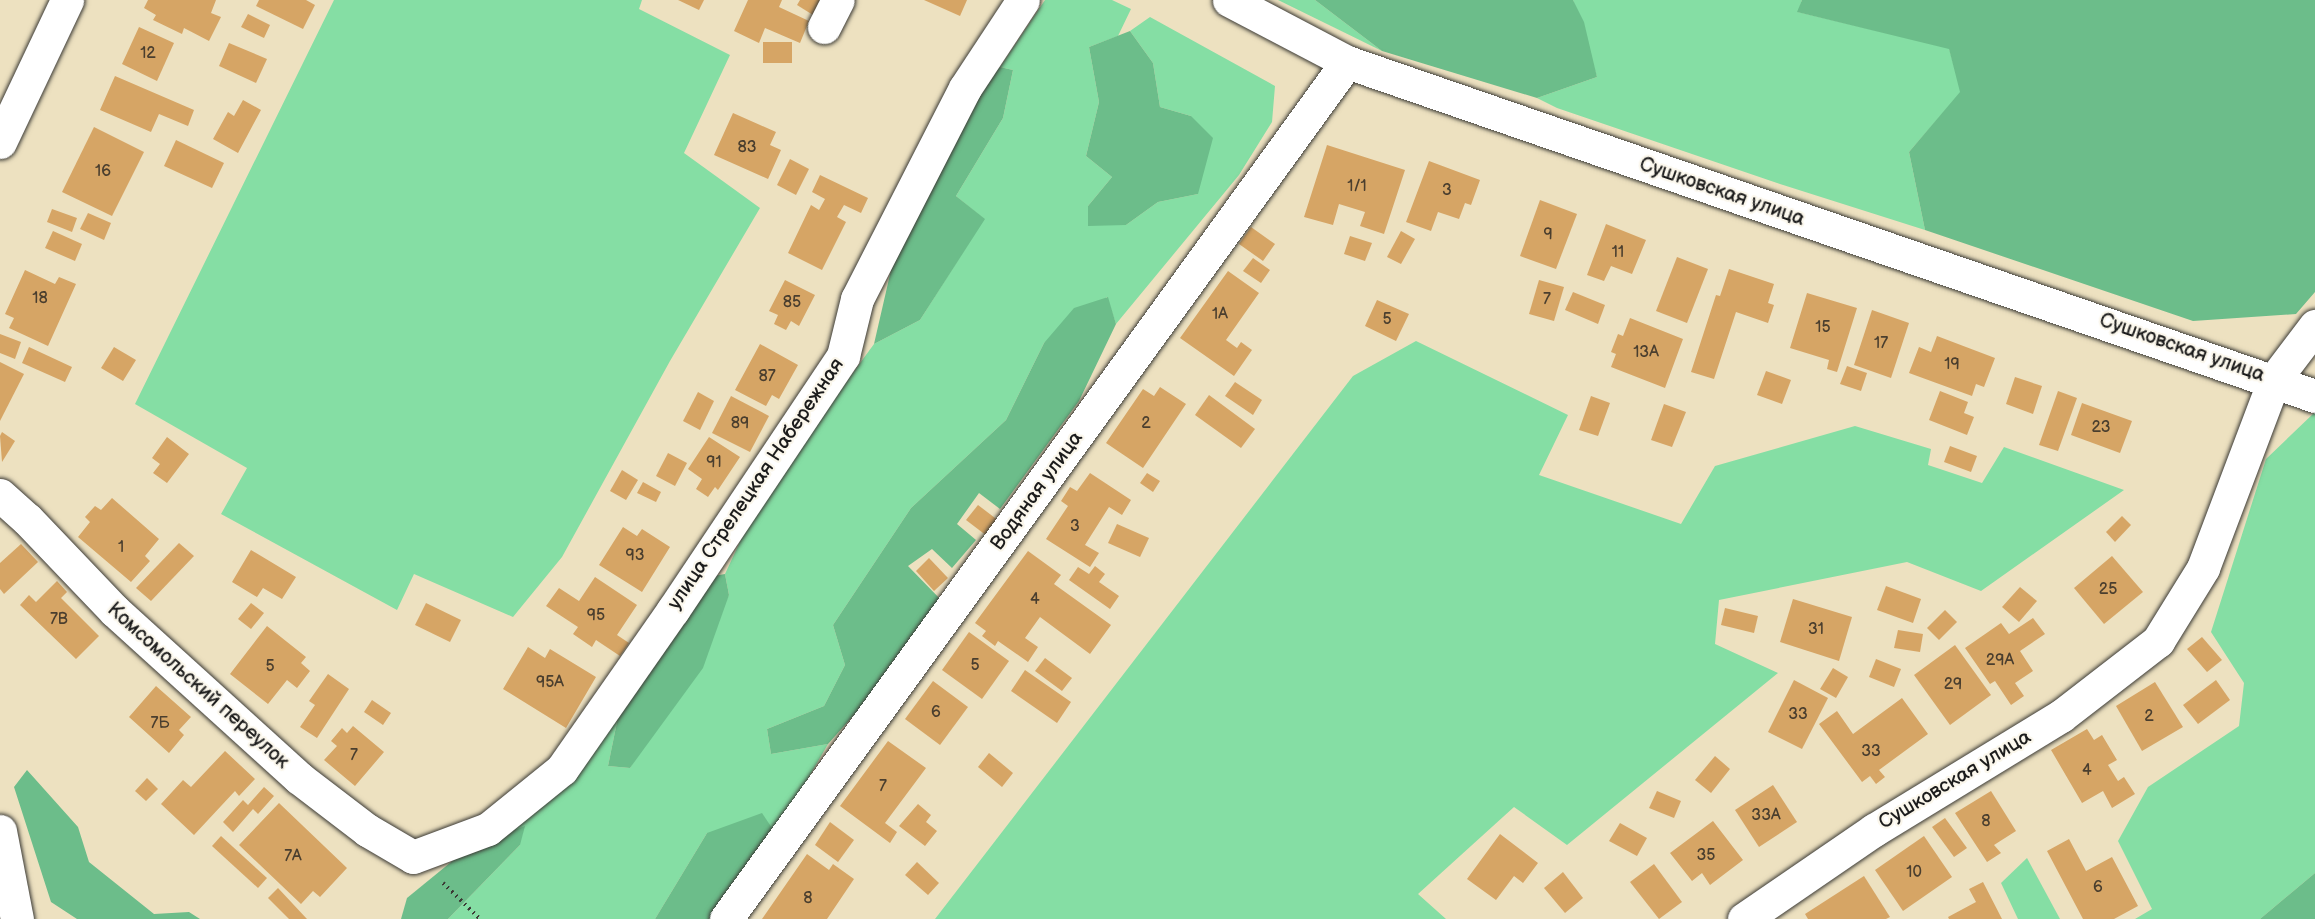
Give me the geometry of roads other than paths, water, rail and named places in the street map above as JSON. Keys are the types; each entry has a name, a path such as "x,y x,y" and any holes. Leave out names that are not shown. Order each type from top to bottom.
{"street":[{"path":"0,142 67,0"},
{"name":"улица Стрелецкая Набережная","path":"413,857 488,830 562,769 673,610 843,356 863,288 965,88 1023,0"},
{"path":"1229,0 1347,62"},
{"name":"Сушковская улица","path":"1347,62 2274,380 2203,568 2157,641 2061,716 1874,830 1744,919"},
{"name":"Водяная улица","path":"726,919 1347,62"},
{"path":"2315,326 2274,380 2315,396"},
{"name":"Комсомольский переулок","path":"0,495 27,519 115,611 299,778 367,830 413,857"},
{"path":"0,831 17,919"}]}
